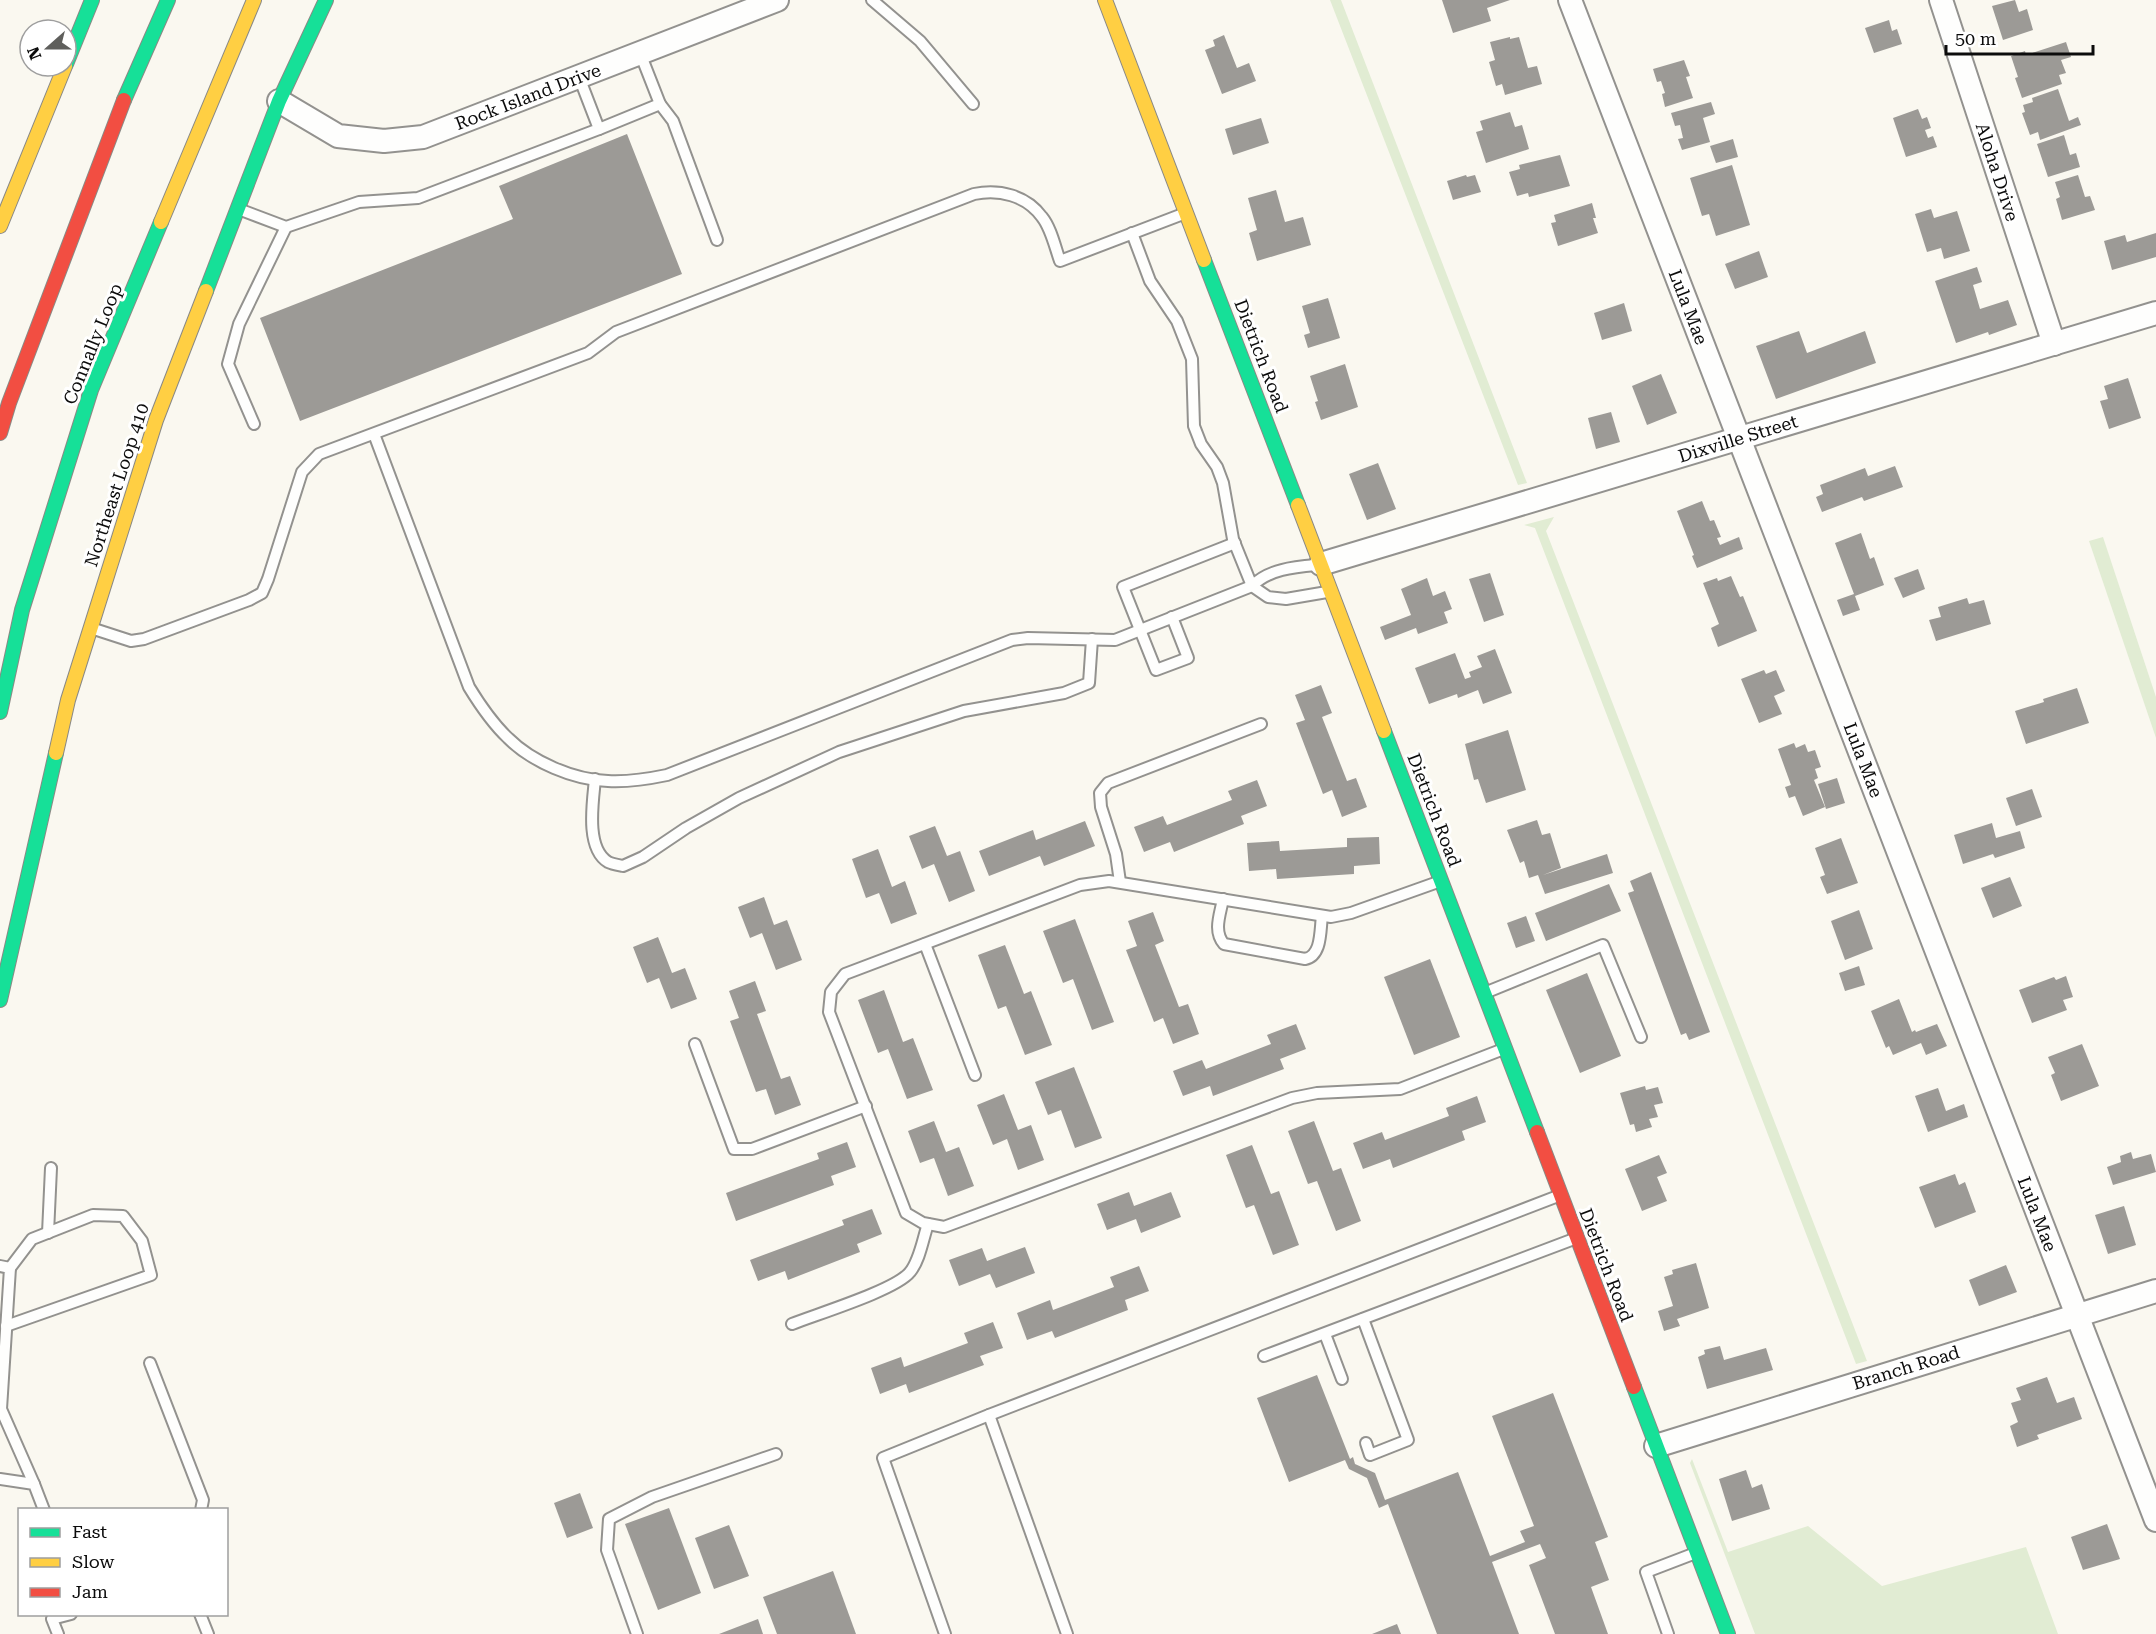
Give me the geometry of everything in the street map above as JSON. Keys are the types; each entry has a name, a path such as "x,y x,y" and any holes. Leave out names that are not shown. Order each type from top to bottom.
{"main road":[{"path":"78,35 92,0"},
{"path":"0,433 9,403 120,109 168,0"},
{"name":"Connally Loop","path":"0,712 22,610 92,390 255,0"},
{"name":"Northeast Loop 410","path":"0,1000 68,700 156,420 279,100 326,0"},
{"name":"Dietrich Road","path":"1104,0 1332,591 1728,1634"},
{"path":"0,226 61,78"}],"street":[{"name":"Rock Island Drive","path":"279,100 339,136 394,140 423,137 640,53 744,6 777,0"},
{"name":"Lula Mae","path":"1570,0 2156,1520"},
{"name":"Aloha Drive","path":"1941,0 2054,344"},
{"name":"Dixville Street","path":"1321,564 2054,344 2155,316"},
{"name":"Branch Road","path":"1656,1446 2156,1291"}],"lane":[{"path":"872,0 920,41 973,104"},
{"path":"640,53 660,104 673,121 717,240"},
{"path":"579,77 599,129"},
{"path":"237,209 286,227 359,202 418,198 660,104"},
{"path":"90,628 131,641 144,639 249,600 262,593 302,472 320,454 588,353 615,332 974,194 991,190 1006,193 1033,207 1044,218 1060,261 1186,213"},
{"path":"254,424 228,363 239,324 286,227"},
{"path":"1132,233 1150,280 1178,321 1192,359 1194,426 1201,444 1217,467 1223,483 1235,543 1252,586 1268,597 1286,599 1332,591"},
{"path":"374,434 469,687 485,713 509,739 536,758 569,774 606,781 637,780 667,775 1012,640 1028,638 1115,640 1252,586 1260,578 1288,568 1321,564"},
{"path":"1172,617 1188,658 1156,670 1123,587 1235,543"},
{"path":"595,779 591,819 596,845 607,861 622,866 644,857 686,828 739,798 839,752 964,711 1064,693 1089,683 1092,639"},
{"path":"1120,882 1116,854 1101,807 1102,789 1108,783 1261,724"},
{"path":"1442,881 1351,914 1331,917 1120,882 1109,881 1080,885 845,974 831,992 829,1012 906,1213 928,1224 944,1227 1292,1098 1317,1093 1400,1089 1505,1049"},
{"path":"1223,899 1218,931 1219,938 1224,944 1305,959 1311,958 1317,952 1322,916"},
{"path":"925,944 975,1075"},
{"path":"1484,993 1603,945 1641,1037"},
{"path":"695,1044 734,1149 752,1149 866,1106"},
{"path":"48,1233 51,1167"},
{"path":"945,1634 883,1458 1561,1195"},
{"path":"6,1326 151,1275 142,1241 123,1216 93,1215 32,1239 5,1267 6,1326 1,1409 44,1508"},
{"path":"792,1324 903,1279 913,1267 928,1224"},
{"path":"1264,1356 1577,1238"},
{"path":"1363,1319 1408,1440 1370,1455 1366,1443"},
{"path":"1325,1334 1342,1379"},
{"path":"150,1363 203,1500 201,1508"},
{"path":"989,1415 1067,1634"},
{"path":"638,1634 607,1550 609,1520 652,1497 776,1454"},
{"path":"0,1479 34,1484"},
{"path":"1668,1634 1646,1572 1697,1552"},
{"path":"58,1634 52,1619 63,1616"},
{"path":"201,1616 208,1634"}],"green space":[{"path":"1330,0 1341,0 1527,483 1518,485"},
{"path":"1554,517 1546,531 1867,1361 1856,1364 1535,528 1524,525"},
{"path":"2103,537 2156,697 2156,738 2089,541"},
{"path":"1692,1459 1728,1552 1808,1526 1882,1586 2026,1547 2058,1634 1755,1634 1690,1463"}],"building":[{"path":"1442,0 1510,0 1487,8 1491,21 1453,33"},
{"path":"2015,0 2019,12 2027,9 2033,30 2003,40 1992,6"},
{"path":"1889,20 1892,31 1897,29 1902,44 1874,53 1865,28"},
{"path":"1224,35 1237,68 1249,63 1256,81 1222,94 1205,50 1215,46 1213,40"},
{"path":"1510,37 1510,39 1519,37 1528,68 1537,66 1542,84 1505,95 1502,84 1496,86 1489,62 1495,60 1490,42"},
{"path":"2066,42 2071,57 2061,60 2066,73 2059,75 2062,84 2022,98 2011,56 2025,51 2026,55"},
{"path":"1684,60 1690,76 1686,77 1693,98 1665,107 1662,94 1665,93 1661,81 1657,82 1653,69"},
{"path":"2058,89 2069,121 2078,117 2081,125 2040,140 2038,132 2030,135 2022,113 2025,112 2023,105 2033,102 2032,98"},
{"path":"1711,102 1715,114 1703,118 1710,142 1682,150 1678,139 1683,138 1680,125 1675,126 1671,113"},
{"path":"1918,109 1922,119 1927,117 1931,128 1925,130 1928,138 1933,136 1937,147 1906,157 1893,118"},
{"path":"1510,112 1515,127 1522,125 1529,149 1486,163 1476,132 1483,130 1480,121"},
{"path":"1261,118 1269,143 1233,155 1225,129"},
{"path":"627,134 682,274 300,421 260,318 513,219 499,186"},
{"path":"2064,135 2070,155 2076,153 2080,167 2048,177 2037,144"},
{"path":"1733,139 1738,157 1716,163 1710,146"},
{"path":"1560,155 1570,186 1529,197 1528,193 1517,196 1509,172 1520,169 1519,165"},
{"path":"1732,165 1750,225 1716,236 1709,214 1702,216 1690,178"},
{"path":"1466,175 1467,177 1475,175 1481,192 1453,200 1447,181"},
{"path":"2078,175 2085,197 2090,196 2095,210 2062,220 2056,199 2060,197 2055,182"},
{"path":"1276,190 1285,222 1303,217 1311,245 1257,261 1249,233 1257,230 1248,198"},
{"path":"1592,203 1596,218 1593,218 1598,233 1558,246 1551,223 1556,222 1554,215"},
{"path":"1931,209 1934,218 1957,211 1970,251 1944,259 1941,248 1927,252 1915,214"},
{"path":"2156,233 2156,257 2112,270 2104,241 2125,235 2127,242"},
{"path":"1759,251 1768,277 1735,289 1725,264"},
{"path":"1977,267 1982,282 1973,285 1980,309 2008,300 2017,325 1956,343 1935,281"},
{"path":"1328,298 1340,338 1308,348 1304,335 1310,333 1302,306"},
{"path":"1624,303 1632,331 1602,340 1594,313"},
{"path":"1799,331 1807,353 1865,331 1876,363 1776,399 1756,346"},
{"path":"1345,364 1358,407 1321,420 1310,376"},
{"path":"1661,374 1677,413 1647,425 1632,386"},
{"path":"2128,378 2141,418 2109,429 2100,401 2108,399 2104,386"},
{"path":"1611,412 1620,442 1596,449 1588,418"},
{"path":"1378,463 1396,509 1367,520 1349,474"},
{"path":"1895,466 1903,487 1864,501 1862,497 1822,512 1816,497 1823,494 1820,485 1865,468 1868,476"},
{"path":"1702,501 1710,521 1714,520 1721,537 1717,538 1720,545 1739,537 1743,549 1697,568 1677,511"},
{"path":"1861,533 1870,559 1874,557 1884,585 1855,596 1860,610 1843,616 1837,600 1854,594 1835,543"},
{"path":"1918,569 1925,589 1903,598 1894,578"},
{"path":"1490,573 1504,615 1484,622 1469,579"},
{"path":"1731,576 1740,597 1743,596 1757,631 1718,647 1711,628 1719,624 1703,583"},
{"path":"1427,578 1433,596 1445,591 1452,609 1444,612 1448,623 1418,634 1416,628 1385,640 1380,627 1411,615 1401,589"},
{"path":"1967,598 1969,604 1984,600 1991,624 1936,641 1929,620 1941,617 1938,607"},
{"path":"1495,649 1512,693 1483,704 1478,690 1458,698 1457,694 1429,704 1415,668 1455,653 1465,679 1471,677 1469,672 1482,667 1477,656"},
{"path":"1764,670 1766,674 1776,670 1785,691 1774,696 1782,714 1759,723 1741,679"},
{"path":"1321,685 1332,713 1322,717 1347,781 1356,778 1367,807 1342,817 1332,790 1323,794 1296,723 1305,720 1295,695"},
{"path":"2077,688 2089,723 2026,744 2015,711"},
{"path":"1508,730 1526,790 1486,803 1478,779 1474,780 1465,744"},
{"path":"1794,743 1796,748 1805,744 1808,752 1815,750 1821,767 1815,769 1818,778 1814,780 1825,807 1803,816 1795,796 1789,798 1785,787 1791,785 1778,749"},
{"path":"1837,778 1845,803 1826,809 1818,784"},
{"path":"1257,780 1267,806 1241,816 1244,824 1174,852 1170,842 1144,852 1134,827 1163,816 1167,825 1232,800 1228,791"},
{"path":"2032,789 2042,817 2016,826 2006,798"},
{"path":"1537,820 1542,835 1550,833 1561,868 1543,875 1607,854 1613,873 1545,894 1538,875 1529,878 1524,861 1520,863 1507,830"},
{"path":"1085,821 1095,846 1044,866 1040,856 989,876 979,851 1033,830 1036,840"},
{"path":"1992,823 1996,838 2020,831 2025,848 1995,858 1993,854 1963,864 1954,835"},
{"path":"935,826 947,856 960,851 975,891 949,902 934,864 922,869 909,836"},
{"path":"1379,837 1380,864 1354,866 1354,874 1277,879 1276,869 1249,871 1247,843 1279,841 1280,851 1347,847 1347,838"},
{"path":"1841,838 1858,883 1827,894 1820,877 1825,875 1815,848"},
{"path":"878,849 892,887 905,881 917,914 891,924 879,893 866,898 852,859"},
{"path":"1651,872 1710,1032 1689,1040 1686,1033 1681,1035 1628,893 1634,891 1630,881"},
{"path":"2010,877 2022,906 1993,918 1981,888"},
{"path":"1609,884 1621,911 1546,941 1535,913"},
{"path":"764,897 774,925 787,920 802,960 776,970 762,933 750,938 738,907"},
{"path":"1859,910 1873,949 1845,960 1831,921"},
{"path":"1153,912 1164,941 1155,945 1179,1007 1188,1004 1199,1034 1173,1044 1163,1018 1154,1022 1126,950 1137,946 1128,921"},
{"path":"1526,916 1535,941 1516,948 1507,923"},
{"path":"1075,919 1114,1022 1092,1030 1073,979 1063,983 1043,931"},
{"path":"658,937 672,973 685,968 697,999 671,1009 659,978 647,983 633,947"},
{"path":"1005,945 1024,994 1031,991 1052,1045 1025,1055 1006,1006 998,1009 978,955"},
{"path":"1430,959 1460,1037 1414,1055 1384,977"},
{"path":"1859,966 1865,985 1845,991 1839,973"},
{"path":"1587,973 1621,1056 1580,1073 1546,990"},
{"path":"2066,976 2073,997 2063,1000 2067,1010 2032,1023 2019,990 2054,977 2056,980"},
{"path":"755,981 766,1011 757,1014 781,1079 790,1076 801,1105 775,1115 766,1089 756,1092 730,1021 739,1018 729,991"},
{"path":"884,990 903,1042 913,1038 933,1090 907,1099 888,1049 878,1053 858,1000"},
{"path":"1899,999 1912,1032 1937,1024 1947,1046 1926,1055 1921,1043 1893,1055 1889,1046 1886,1048 1871,1011"},
{"path":"1296,1024 1306,1049 1280,1059 1284,1069 1213,1096 1210,1086 1183,1096 1173,1071 1202,1060 1206,1069 1271,1044 1267,1035"},
{"path":"2082,1044 2099,1086 2061,1101 2051,1075 2055,1073 2048,1057"},
{"path":"1074,1067 1102,1138 1075,1148 1061,1110 1048,1115 1035,1082"},
{"path":"1645,1086 1646,1090 1658,1087 1663,1103 1654,1105 1658,1117 1649,1119 1652,1127 1636,1132 1634,1124 1630,1125 1620,1093"},
{"path":"1938,1088 1946,1111 1964,1104 1968,1117 1928,1132 1915,1096"},
{"path":"1004,1094 1018,1130 1031,1125 1044,1160 1018,1170 1007,1139 993,1145 977,1105"},
{"path":"1477,1096 1486,1122 1462,1131 1465,1140 1393,1168 1390,1159 1363,1169 1353,1143 1382,1132 1385,1140 1449,1116 1446,1108"},
{"path":"934,1121 946,1152 959,1147 974,1186 948,1196 934,1158 920,1163 908,1131"},
{"path":"1314,1121 1333,1171 1341,1168 1361,1221 1336,1231 1317,1181 1308,1184 1288,1131"},
{"path":"847,1142 856,1167 831,1176 834,1185 736,1221 726,1193 819,1159 817,1153"},
{"path":"1252,1145 1271,1194 1279,1191 1299,1245 1273,1255 1254,1205 1246,1208 1226,1155"},
{"path":"2131,1152 2133,1159 2151,1154 2156,1172 2113,1185 2107,1167 2121,1162 2120,1156"},
{"path":"1659,1155 1667,1173 1657,1177 1667,1201 1642,1211 1625,1169"},
{"path":"1955,1174 1959,1185 1965,1182 1976,1212 1935,1228 1919,1187"},
{"path":"1129,1192 1134,1206 1171,1192 1181,1217 1141,1233 1136,1219 1107,1230 1097,1204"},
{"path":"2124,1206 2136,1245 2108,1254 2095,1215"},
{"path":"872,1209 882,1234 857,1244 860,1252 788,1280 785,1271 758,1281 750,1260 844,1225 842,1220"},
{"path":"1025,1247 1035,1273 996,1288 990,1274 959,1286 949,1260 982,1248 987,1261"},
{"path":"1696,1263 1709,1308 1677,1319 1680,1326 1664,1331 1658,1311 1673,1306 1664,1277 1673,1274 1672,1270"},
{"path":"2006,1265 2017,1292 1979,1306 1969,1280"},
{"path":"1139,1266 1149,1291 1125,1300 1128,1310 1055,1338 1052,1331 1027,1340 1017,1313 1050,1300 1053,1310 1114,1287 1110,1277"},
{"path":"993,1322 1003,1348 980,1356 984,1365 909,1393 906,1384 880,1394 871,1368 901,1357 904,1367 968,1343 964,1333"},
{"path":"1720,1346 1724,1360 1766,1348 1773,1370 1707,1389 1698,1357 1705,1354 1704,1350"},
{"path":"1317,1375 1350,1459 1353,1457 1355,1464 1375,1473 1385,1500 1458,1472 1490,1556 1525,1542 1520,1531 1534,1526 1492,1416 1553,1393 1608,1537 1595,1542 1609,1580 1591,1587 1608,1634 1555,1634 1529,1565 1546,1558 1540,1544 1492,1562 1519,1634 1437,1634 1388,1504 1379,1508 1367,1478 1349,1469 1345,1460 1289,1482 1257,1398"},
{"path":"2047,1377 2057,1403 2074,1397 2082,1419 2037,1435 2039,1439 2017,1447 2010,1426 2018,1422 2011,1403 2021,1400 2016,1388"},
{"path":"1746,1470 1752,1488 1762,1484 1770,1509 1732,1521 1719,1479"},
{"path":"580,1493 593,1528 567,1538 554,1503"},
{"path":"669,1508 701,1593 658,1610 625,1524"},
{"path":"2107,1524 2120,1559 2083,1570 2071,1537"},
{"path":"729,1525 749,1576 714,1589 695,1538"},
{"path":"833,1571 856,1634 777,1634 763,1597"},
{"path":"758,1619 763,1634 719,1634"},
{"path":"1397,1624 1401,1634 1372,1634"}],"traffic: fast":[{"path":"78,34 92,0"},
{"path":"124,100 168,0"},
{"path":"206,291 279,101 326,0"},
{"path":"0,712 22,610 91,390 161,222"},
{"path":"1204,260 1298,505"},
{"path":"1384,731 1537,1132"},
{"path":"0,1000 56,753"},
{"path":"1634,1387 1728,1634"}],"traffic: slow":[{"path":"161,222 254,0"},
{"path":"1105,0 1204,260"},
{"path":"0,226 60,78"},
{"path":"56,753 68,700 156,420 206,291"},
{"path":"1298,505 1384,731"}],"traffic: jam":[{"path":"0,433 9,403 124,100"},
{"path":"1537,1132 1634,1387"}]}
